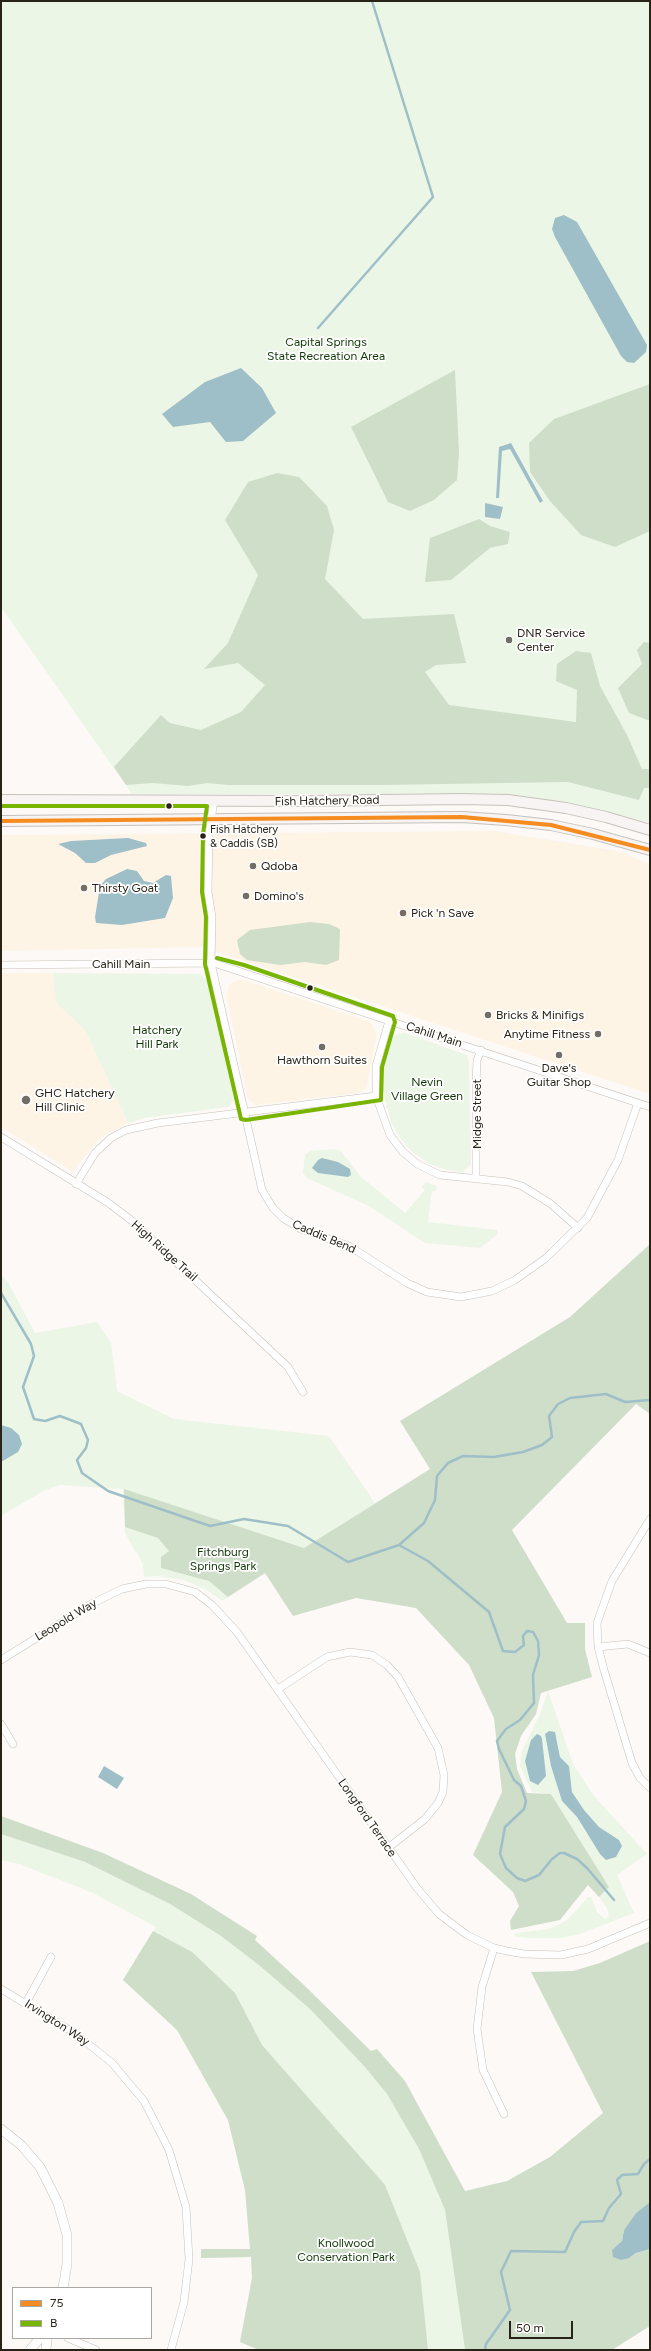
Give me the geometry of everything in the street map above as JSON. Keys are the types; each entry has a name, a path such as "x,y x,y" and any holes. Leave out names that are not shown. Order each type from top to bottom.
{"main road":[{"name":"Fish Hatchery Road","path":"1,800 508,800 566,808 606,817 650,830"},
{"name":"Fish Hatchery Road","path":"1,821 212,821 462,817 506,820 593,834 650,850"}],"street":[{"name":"Caddis Bend","path":"214,800 209,834 208,892 212,917 211,963 262,1190 277,1213 301,1229 349,1246 407,1283 427,1292 446,1296 466,1297 499,1289 546,1258 578,1228 593,1209 618,1160 638,1104"},
{"name":"Cahill Main","path":"1,965 211,963 242,971 650,1107"},
{"path":"389,1020 376,1066 376,1096 390,1135 410,1158 440,1176 476,1179 522,1186 546,1200 578,1228"},
{"name":"Midge Street","path":"476,1179 476,1085 478,1060 481,1050"},
{"path":"76,1184 95,1152 111,1138 126,1130 158,1123 246,1114 376,1096"},
{"name":"High Ridge Trail","path":"1,1138 107,1202 130,1220 186,1270 288,1367 304,1392"},
{"path":"650,1519 616,1572 597,1623 598,1647 632,1763 640,1778 650,1788"},
{"name":"Longford Terrace","path":"134,1586 166,1584 195,1592 205,1599 237,1632 388,1848 439,1914 467,1935 494,1948 524,1954 549,1955 573,1953 602,1944 650,1923"},
{"name":"Leopold Way","path":"1,1660 97,1601 122,1589 134,1586"},
{"path":"598,1647 628,1644 650,1653"},
{"path":"278,1689 327,1656 350,1652 372,1655 387,1665 398,1677 438,1748 444,1775 443,1792 438,1803 425,1819 388,1848"},
{"path":"1,1724 13,1744"},
{"path":"494,1948 482,1987 476,2029 483,2070 504,2114"},
{"path":"26,2003 51,1957"},
{"name":"Irvington Way","path":"1,1989 76,2034 112,2064 144,2101 169,2150 186,2207 189,2259 184,2302 171,2350"},
{"path":"1,2129 21,2145 40,2166 58,2203 67,2235 67,2264 63,2287"},
{"path":"30,2350 39,2339"},
{"path":"46,2350 47,2339"},
{"path":"70,2339 96,2350"}],"shaded area":[{"path":"495,831 623,852 650,865 650,1094 202,947 1,951 1,835"},
{"path":"1,973 53,973 56,1003 85,1030 128,1123 105,1135 94,1144 73,1172 1,1127"},
{"path":"241,979 371,1022 377,1034 366,1089 358,1093 256,1105 248,1099 226,994 230,984"}],"green space":[{"name":"Capital Springs State Recreation Area","path":"1,1 650,1 650,823 572,804 515,796 482,794 132,794 1,607"},
{"path":"455,370 459,453 457,480 434,500 410,511 388,502 351,427"},
{"path":"650,384 650,531 615,547 581,535 550,501 530,472 529,443 554,419"},
{"path":"277,473 299,477 327,506 334,530 325,579 363,619 454,614 466,663 436,665 425,672 449,705 576,722 577,690 556,681 557,664 576,651 591,653 600,686 627,735 642,769 650,769 650,788 644,788 639,800 568,782 383,785 228,785 207,783 188,786 153,783 126,785 114,767 161,715 170,723 201,730 241,712 265,685 238,663 204,669 228,643 258,575 225,520 248,482"},
{"path":"479,519 490,526 510,532 508,544 490,548 451,580 425,582 430,538"},
{"path":"644,642 650,643 650,721 629,713 618,688 642,664 637,650"},
{"path":"310,922 329,924 340,929 339,960 326,965 305,962 280,965 247,960 240,954 237,940 250,930"},
{"name":"Hatchery Hill Park","path":"53,973 200,974 209,983 234,1100 228,1107 144,1118 128,1123 85,1030 56,1003"},
{"name":"Nevin Village Green","path":"405,1033 467,1055 469,1064 471,1164 462,1173 440,1168 428,1163 411,1151 400,1138 391,1122 381,1083 382,1069 391,1040 397,1034"},
{"path":"334,1149 341,1151 360,1176 405,1213 425,1190 422,1187 426,1182 437,1186 436,1191 432,1191 428,1222 497,1230 498,1234 480,1248 425,1243 369,1206 307,1178 303,1173 305,1155 310,1151"},
{"name":"Fitchburg Springs Park","path":"650,1244 650,1414 636,1404 512,1530 567,1623 585,1623 585,1649 592,1677 541,1693 536,1714 521,1736 515,1754 517,1769 527,1793 551,1794 609,1887 599,1897 588,1885 560,1920 511,1930 510,1921 519,1906 513,1892 473,1855 502,1792 494,1718 469,1665 416,1608 356,1598 293,1616 265,1573 228,1597 209,1581 161,1568 161,1557 169,1551 158,1538 125,1527 124,1489 304,1548 430,1469 400,1421 570,1317"},
{"name":"Fitchburg Springs Park","path":"1,1274 8,1282 35,1333 97,1322 111,1343 117,1391 174,1419 329,1436 375,1503 222,1601 207,1590 184,1580 156,1576 144,1577 143,1564 125,1533 123,1489 60,1485 45,1490 1,1516"},
{"path":"548,1691 573,1764 593,1795 647,1854 617,1875 634,1913 580,1934 561,1938 528,1938 514,1936 516,1933 549,1929 560,1924 567,1920 588,1897 591,1897 597,1912 605,1919 609,1916 607,1908 599,1897 609,1887 551,1794 532,1792 520,1766 521,1753 540,1714","holes":["545,1734 557,1738 560,1757 569,1766 572,1792 584,1810 599,1827 619,1840 622,1846 616,1857 587,1834 577,1817 562,1801 551,1766"]},
{"path":"1,1816 103,1853 191,1894 257,1936 255,1940 304,1985 371,2051 377,2049 405,2081 465,2191 507,2181 550,2157 603,2113 531,1972 573,1971 600,1963 650,1941 650,2202 636,2213 624,2230 622,2241 629,2258 636,2253 650,2249 650,2326 612,2350 465,2350 445,2210 419,2149 387,2094 364,2066 310,2009 260,1966 221,1936 170,1904 85,1862 1,1834"},
{"name":"Knollwood Conservation Park","path":"1,1834 85,1862 170,1904 221,1936 260,1966 310,2009 364,2066 387,2094 419,2149 445,2210 465,2350 259,2350 240,2342 252,2278 251,2257 201,2258 201,2249 250,2249 245,2190 228,2120 177,2030 123,1980 156,1927 91,1892 19,1864 1,1860"},
{"name":"Knollwood Conservation Park","path":"153,1931 192,1952 235,1993 262,2045 385,2185 420,2272 428,2350 259,2350 240,2342 252,2278 251,2257 201,2258 201,2249 250,2249 245,2190 228,2120 177,2030 123,1980"}],"water":[{"path":"564,215 577,222 647,345 646,352 634,363 627,362 621,356 555,237 552,229 555,218"},
{"path":"241,368 262,388 276,413 243,441 226,442 210,422 173,427 162,414 205,382"},
{"path":"511,443 543,501 540,503 510,449 502,451 499,498 496,498 499,447"},
{"path":"485,503 503,507 500,519 485,517"},
{"path":"128,838 146,843 147,846 111,855 95,863 86,863 75,853 58,844 71,841"},
{"path":"127,869 137,871 144,881 153,883 166,875 171,876 173,898 165,918 122,925 96,923 95,917 100,886 106,879"},
{"path":"322,1158 338,1162 350,1169 351,1175 348,1177 318,1173 312,1168 318,1160"},
{"path":"1,1425 11,1428 19,1435 22,1444 18,1452 1,1462"},
{"path":"549,1731 555,1732 560,1757 569,1766 572,1792 584,1810 599,1827 619,1840 622,1846 616,1857 606,1860 600,1854 577,1817 562,1801 551,1766 545,1734"},
{"path":"537,1734 541,1736 542,1739 546,1776 538,1785 530,1781 525,1761 531,1740"},
{"path":"104,1766 124,1778 117,1789 98,1777"},
{"path":"650,2202 650,2249 636,2253 629,2258 621,2260 613,2257 612,2250 622,2241 624,2230 636,2213"}],"waterway":[{"path":"318,328 433,197 372,1"},
{"path":"1,1293 31,1344 34,1356 23,1387 34,1419 45,1421 60,1416 81,1424 88,1440 86,1448 77,1460 82,1473 108,1491 210,1526 244,1519 288,1526 348,1562 399,1545 424,1523 435,1500 437,1476 448,1463 463,1456 494,1457 523,1452 542,1445 552,1437 549,1416 558,1404 570,1398 606,1394 625,1402 650,1400"},
{"path":"399,1545 428,1561 489,1612 503,1651 515,1652 524,1645 523,1636 527,1631 533,1632 538,1641 539,1655 533,1675 534,1703 520,1720 506,1729 497,1741 499,1749 514,1780 521,1786 526,1801 524,1809 505,1827 500,1854 506,1868 517,1878 525,1881 539,1875 552,1859 560,1853 564,1853 577,1859 587,1868 614,1900"},
{"path":"485,2350 486,2344 510,2310 501,2272 511,2251 565,2252 574,2232 581,2222 603,2221 609,2208 621,2194 617,2180 622,2175 638,2174 644,2164 650,2159"}],"transit line":[{"name":"B","path":"1,806 207,806 203,834 202,892 206,917 205,963"},
{"name":"75","path":"1,821 462,817 551,825 650,850"},
{"name":"B","path":"205,964 241,1119 246,1120 381,1100 382,1067 395,1022 393,1016 244,965 217,958"}],"place":[{"name":"DNR Service Center","path":"509,640"},
{"name":"Fish Hatchery & Caddis (SB)","path":"203,836"},
{"name":"Qdoba","path":"253,866"},
{"name":"Thirsty Goat","path":"84,888"},
{"name":"Domino's","path":"246,896"},
{"name":"Pick 'n Save","path":"403,913"},
{"name":"Bricks & Minifigs","path":"488,1015"},
{"name":"Anytime Fitness","path":"598,1034"},
{"name":"Hawthorn Suites","path":"322,1047"},
{"name":"Dave's Guitar Shop","path":"559,1055"},
{"name":"GHC Hatchery Hill Clinic","path":"26,1100"}]}
